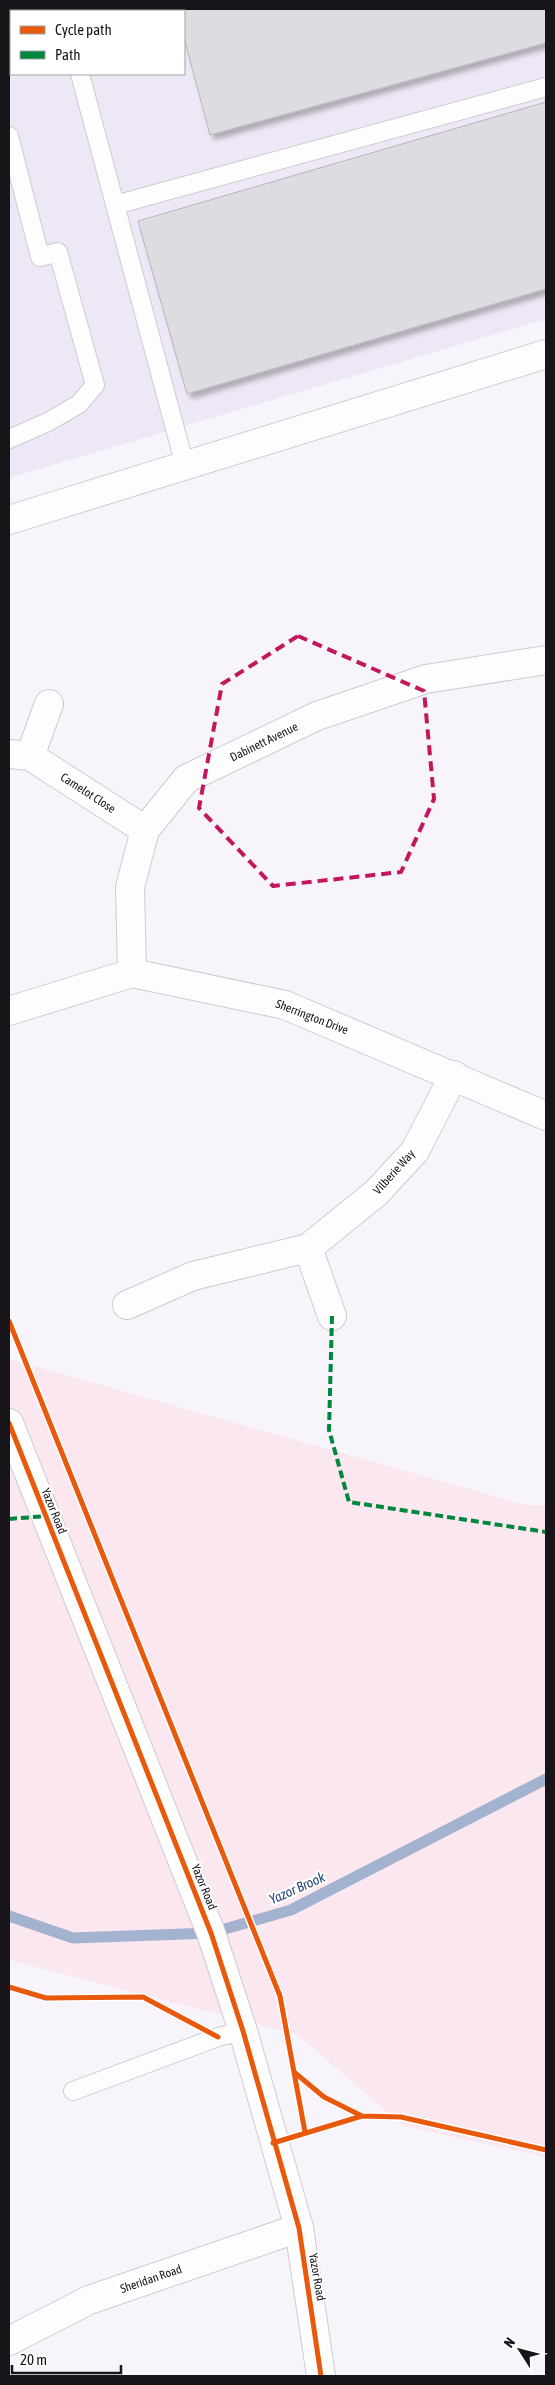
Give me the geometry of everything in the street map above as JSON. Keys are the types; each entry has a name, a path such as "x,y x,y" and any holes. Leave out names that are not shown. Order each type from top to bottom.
{"street":[{"path":"9,520 546,354"},
{"name":"Dabinett Avenue","path":"132,973 130,887 146,830 186,779 317,716 426,679 546,660"},
{"name":"Camelot Close","path":"49,704 19,755 146,830"},
{"name":"Sherrington Drive","path":"9,1011 132,973 285,1005 454,1075 546,1116"},
{"name":"Vilberie Way","path":"127,1304 193,1276 308,1248 376,1193 415,1151 454,1075"},
{"path":"308,1248 332,1316"},
{"name":"Yazor Road","path":"9,1423 211,1933 243,2031 299,2228 321,2376"},
{"name":"Sheridan Road","path":"9,2341 89,2300 299,2228"}],"lane":[{"path":"80,75 185,466"},
{"path":"115,205 546,87"},
{"path":"9,136 40,257 58,252 95,385 79,404 48,422 9,439"},
{"path":"73,2091 218,2037 243,2031"}],"highlighted area":[{"path":"298,636 424,691 434,799 401,872 273,886 199,808 222,684"}],"shaded area":[{"path":"9,9 546,9 546,319 9,478"},
{"path":"9,1359 526,1505 546,1505 546,2157 404,2126 298,2035 9,1960"}],"building":[{"path":"546,9 546,43 210,135 185,42 185,10 176,10"},
{"path":"546,102 546,289 187,394 138,221"}],"waterway":[{"name":"Yazor Brook","path":"9,1916 73,1938 211,1933 291,1910 546,1779"}],"marked path":[{"path":"332,1316 329,1430 349,1502 546,1532"},
{"path":"9,1519 46,1516"}],"cycle path":[{"path":"9,1321 280,1996 305,2132"},
{"path":"9,1423 211,1933 243,2031 299,2228 321,2376"},
{"path":"9,1987 46,1998 143,1997 218,2037"},
{"path":"294,2072 324,2097 362,2116"},
{"path":"273,2143 362,2116 401,2117 546,2150"}]}
